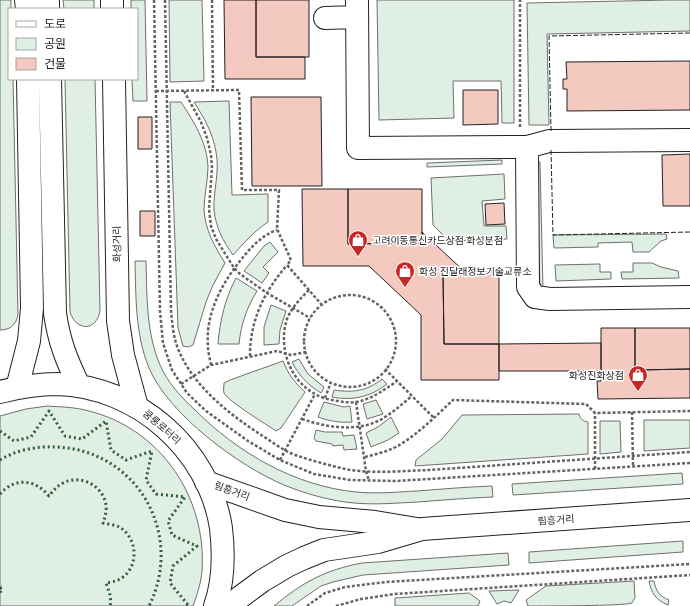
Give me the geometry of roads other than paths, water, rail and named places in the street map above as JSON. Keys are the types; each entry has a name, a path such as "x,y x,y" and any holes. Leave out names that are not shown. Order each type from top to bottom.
{"main road":[{"path":"326,18 357,8 358,148 527,148 549,141 690,140"},
{"path":"8,390 30,341 32,308 28,80"},
{"path":"50,80 56,314 62,348 79,386"},
{"name":"화성거리","path":"114,80 118,321 123,355 137,406"},
{"path":"527,148 528,287 535,297 550,299 690,297"},
{"name":"쿰룽로터리","path":"8,390 37,384 58,384 79,386 99,391 137,406 154,418 180,442 196,464 206,482 220,521 223,562 221,582 215,606"},
{"name":"림흥거리","path":"206,482 285,510 319,517 376,522 422,530"},
{"name":"림흥거리","path":"228,606 262,581 287,566 324,550 378,542 422,530 690,510"}],"place":[{"name":"고려이동통신카드상점 화성분점","path":"358,257"},
{"name":"화성 진달래정보기술교류소","path":"405,288"},
{"name":"화성진화상점","path":"638,392"}]}
